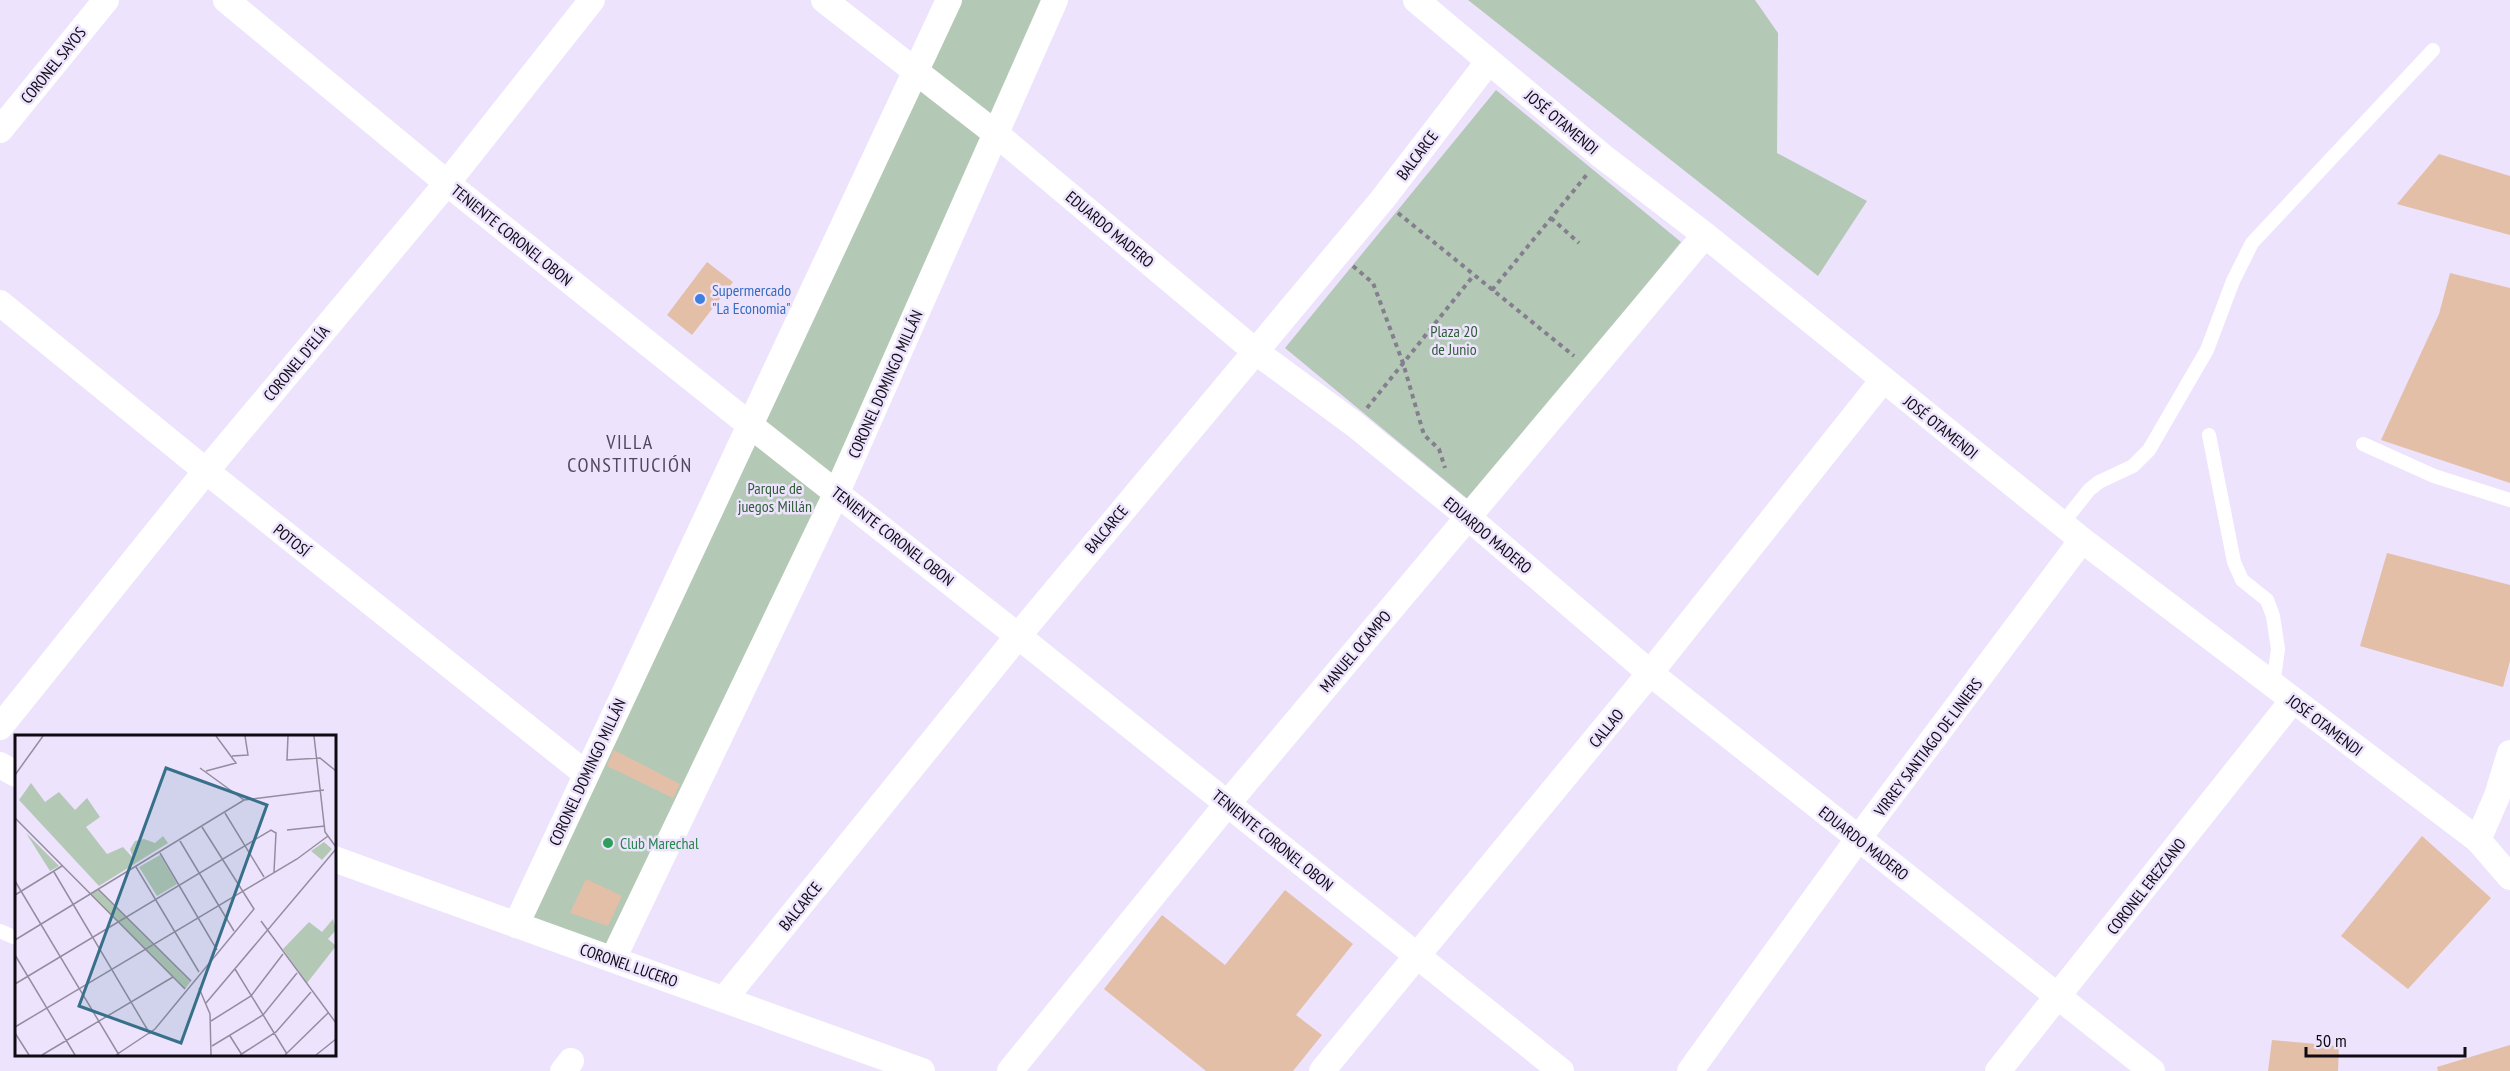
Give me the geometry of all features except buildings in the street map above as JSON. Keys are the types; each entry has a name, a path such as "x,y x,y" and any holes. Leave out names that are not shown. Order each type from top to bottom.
{"street":[{"name":"CORONEL SAYOS","path":"0,129 106,0"},
{"name":"TENIENTE CORONEL OBON","path":"226,0 447,183 1562,1071"},
{"name":"CORONEL D'ELÍA","path":"0,727 206,471 447,183 592,0"},
{"name":"EDUARDO MADERO","path":"824,0 995,133 1255,351 1354,424 1462,512 1650,673 2152,1071"},
{"name":"CORONEL DOMINGO MILLÁN","path":"516,925 949,0"},
{"name":"CORONEL DOMINGO MILLÁN","path":"613,959 837,492 1055,0"},
{"name":"JOSÉ OTAMENDI","path":"1416,0 1602,156 1705,235 2082,540 2478,840 2510,877"},
{"name":"BALCARCE","path":"725,998 1018,636 1382,201 1489,61"},
{"name":"MANUEL OCAMPO","path":"1010,1071 1462,512 1591,369 1705,235"},
{"name":"POTOSÍ","path":"0,303 206,471 586,774"},
{"name":"CALLAO","path":"1322,1071 1650,673 1883,380"},
{"name":"VIRREY SANTIAGO DE LINIERS","path":"1690,1071 1858,839 2082,540"},
{"name":"CORONEL EREZCANO","path":"1998,1071 2293,700"},
{"path":"2478,840 2497,796 2510,753"},
{"path":"0,765 15,773"},
{"name":"CORONEL LUCERO","path":"336,861 725,998 922,1071"}],"lane":[{"path":"2062,524 2089,490 2099,482 2133,466 2149,450 2207,350 2233,281 2252,243 2433,50"},
{"path":"2209,435 2234,562 2242,580 2267,600 2273,616 2278,650 2273,685"},
{"path":"2363,444 2434,476 2510,500"},
{"path":"0,931 15,938"}],"path":[{"path":"1492,290 1602,156"},
{"path":"1382,201 1591,369"},
{"path":"1551,218 1579,243"},
{"path":"1337,252 1373,283 1403,363 1424,435 1439,449 1462,512"},
{"path":"1354,424 1474,275"}],"green space":[{"name":"Parque de juegos Millán","path":"949,0 1055,0 613,959 516,925"},
{"path":"1468,0 1755,0 1778,33 1777,153 1867,201 1818,276"},
{"name":"Plaza 20 de Junio","path":"1496,90 1681,242 1470,501 1285,348"}],"place":[{"name":"Supermercado \"La Economia\"","path":"700,299"},
{"name":"Club Marechal","path":"608,843"}],"district":[{"name":"VILLA CONSTITUCIÓN","path":"630,454"}]}
